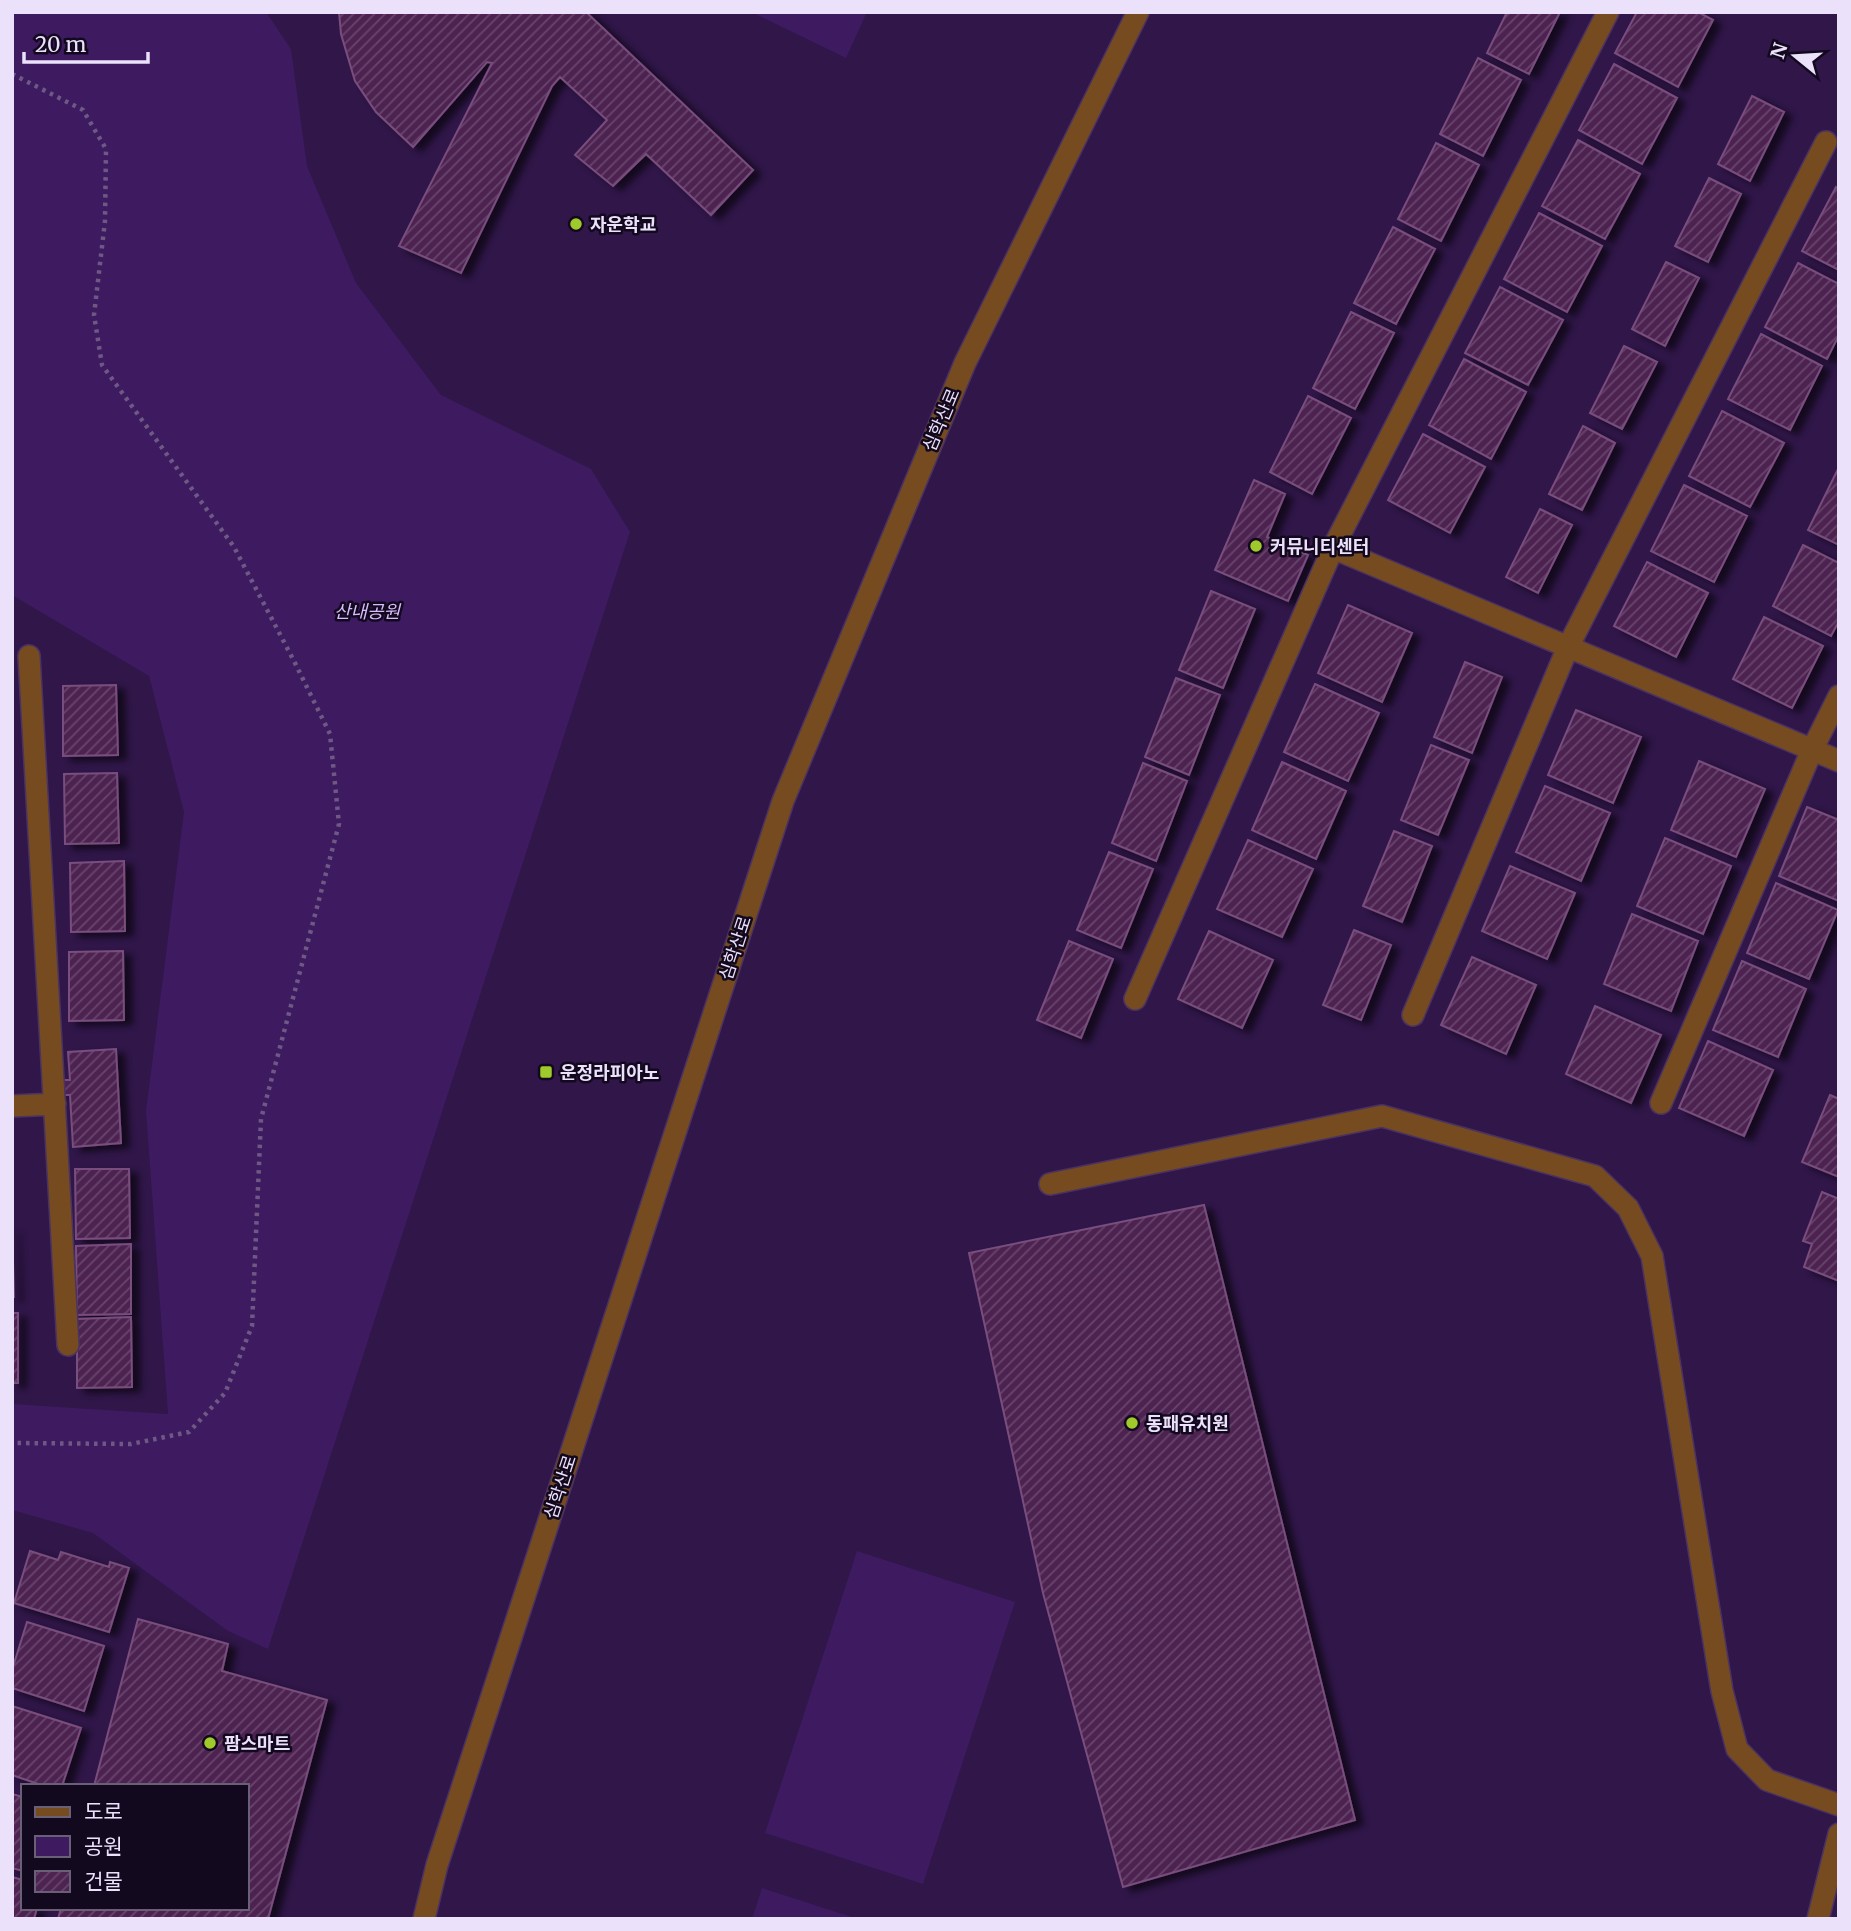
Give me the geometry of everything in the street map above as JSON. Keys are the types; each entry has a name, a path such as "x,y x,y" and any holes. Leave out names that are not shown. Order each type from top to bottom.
{"street":[{"name":"심학산로","path":"424,1919 437,1865 783,801 965,363 1138,12"},
{"path":"1135,999 1333,548 1608,12"},
{"path":"1413,1015 1568,647 1826,142"},
{"path":"1333,548 1839,761"},
{"path":"29,656 68,1345"},
{"path":"1661,1103 1812,750 1839,696"},
{"path":"12,1106 55,1104"},
{"path":"1050,1184 1382,1116 1595,1176 1628,1208 1652,1256 1722,1691 1737,1749 1767,1780 1839,1805"},
{"path":"1818,1919 1839,1834"}],"path":[{"path":"12,74 83,110 106,149 105,221 94,315 102,365 234,547 288,650 330,734 340,824 261,1119 251,1326 225,1393 189,1432 131,1444 12,1444"}],"green space":[{"name":"산내공원","path":"12,12 266,12 291,49 307,166 356,283 441,395 591,469 630,532 268,1649 228,1631 93,1533 12,1510 12,1404 168,1414 146,1111 184,812 149,676 12,595"},
{"path":"751,12 867,12 846,58"},
{"path":"857,1551 1015,1602 923,1884 765,1833"},
{"path":"762,1888 858,1919 752,1919"}],"building":[{"path":"339,12 586,12 753,170 711,215 646,154 613,186 575,155 607,120 560,77 552,86 461,273 399,246 492,63 487,62 413,147 376,112 355,81 341,34"},
{"path":"1507,12 1560,12 1529,74 1487,53"},
{"path":"1637,12 1698,12 1713,20 1678,87 1615,53"},
{"path":"1478,58 1521,80 1483,156 1440,134"},
{"path":"1614,64 1677,98 1642,164 1579,130"},
{"path":"1752,96 1784,112 1750,181 1718,164"},
{"path":"1578,140 1640,174 1605,239 1542,206"},
{"path":"1436,143 1479,165 1441,241 1398,219"},
{"path":"1709,178 1741,194 1708,262 1675,246"},
{"path":"1836,187 1839,189 1839,270 1802,251"},
{"path":"1539,213 1602,246 1567,312 1504,279"},
{"path":"1393,227 1435,249 1396,324 1354,303"},
{"path":"1666,262 1699,278 1665,346 1632,329"},
{"path":"1798,263 1839,284 1839,335 1827,359 1765,327"},
{"path":"1500,287 1563,320 1528,385 1465,353"},
{"path":"1351,312 1394,333 1355,409 1313,388"},
{"path":"1761,334 1822,366 1790,430 1728,399"},
{"path":"1624,346 1657,362 1622,429 1590,413"},
{"path":"1464,359 1526,392 1491,459 1429,425"},
{"path":"1308,396 1351,418 1312,494 1270,472"},
{"path":"1722,411 1784,443 1750,507 1689,476"},
{"path":"1583,426 1615,443 1582,510 1549,494"},
{"path":"1423,434 1485,467 1450,533 1388,500"},
{"path":"1839,467 1839,545 1808,530"},
{"name":"커뮤니티센터","path":"1254,480 1285,494 1267,537 1308,555 1288,601 1215,570"},
{"path":"1684,485 1747,516 1714,582 1651,551"},
{"path":"1540,509 1572,525 1538,593 1506,577"},
{"path":"1803,545 1839,563 1839,621 1831,636 1773,606"},
{"path":"1647,562 1708,593 1676,657 1614,626"},
{"path":"1211,591 1255,609 1223,688 1179,670"},
{"path":"1348,605 1412,633 1382,702 1318,673"},
{"path":"1764,617 1823,646 1792,708 1733,679"},
{"path":"1465,662 1502,677 1472,753 1434,737"},
{"path":"1176,678 1220,695 1189,775 1145,757"},
{"path":"1315,684 1379,713 1348,781 1284,752"},
{"path":"116,685 118,755 63,756 63,686"},
{"path":"1576,710 1641,737 1613,803 1548,775"},
{"path":"1431,745 1469,760 1438,835 1401,820"},
{"path":"1699,761 1765,789 1736,857 1671,830"},
{"path":"1282,762 1346,791 1316,859 1252,830"},
{"path":"1143,763 1187,781 1156,861 1112,843"},
{"path":"117,773 119,843 65,844 64,774"},
{"path":"1545,786 1610,813 1581,881 1516,852"},
{"path":"1807,807 1839,820 1839,901 1779,876"},
{"path":"1394,831 1432,846 1402,922 1363,906"},
{"path":"1665,838 1731,866 1703,934 1637,906"},
{"path":"1248,840 1313,869 1282,937 1217,909"},
{"path":"1109,852 1153,869 1121,948 1077,930"},
{"path":"124,861 125,931 71,932 70,863"},
{"path":"1510,866 1575,893 1547,959 1482,931"},
{"path":"1776,883 1838,910 1809,979 1747,953"},
{"path":"1632,914 1698,941 1671,1011 1604,984"},
{"path":"1354,930 1391,945 1361,1020 1323,1005"},
{"path":"1209,931 1273,960 1242,1028 1178,999"},
{"path":"1069,941 1113,959 1081,1038 1037,1020"},
{"path":"123,951 124,1020 69,1021 69,952"},
{"path":"1472,957 1536,985 1506,1054 1441,1025"},
{"path":"1742,961 1806,989 1778,1057 1713,1030"},
{"path":"1595,1006 1661,1035 1631,1103 1566,1074"},
{"path":"1708,1041 1773,1070 1744,1136 1679,1108"},
{"path":"116,1049 121,1143 73,1147 70,1095 63,1095 62,1080 70,1080 68,1052"},
{"path":"1830,1095 1839,1099 1839,1177 1802,1162"},
{"path":"75,1169 129,1169 130,1238 76,1239"},
{"path":"1822,1192 1839,1199 1839,1281 1804,1267 1812,1244 1803,1241"},
{"name":"동패유치원","path":"1204,1205 1355,1820 1123,1887 1043,1593 969,1253"},
{"path":"12,1228 14,1297 12,1297"},
{"path":"131,1244 131,1314 77,1315 76,1246"},
{"path":"12,1313 18,1313 18,1383 12,1383"},
{"path":"131,1317 132,1387 77,1388 77,1319"},
{"path":"30,1551 58,1560 61,1552 109,1567 110,1562 129,1568 109,1632 14,1603"},
{"name":"팜스마트","path":"138,1619 228,1644 222,1671 327,1700 268,1919 58,1919 60,1910 248,1910 248,1784 95,1784"},
{"path":"27,1622 104,1646 84,1711 12,1688 12,1670"},
{"path":"12,1706 81,1728 63,1784 38,1784 12,1775"},
{"path":"12,1794 21,1796 21,1870 12,1868"},
{"path":"12,1877 21,1879 21,1910 36,1910 34,1919 12,1919"}],"place":[{"name":"자운학교","path":"576,224"},
{"name":"커뮤니티센터","path":"1256,546"},
{"name":"운정라피아노","path":"546,1072"},
{"name":"동패유치원","path":"1132,1423"},
{"name":"팜스마트","path":"210,1743"}]}
